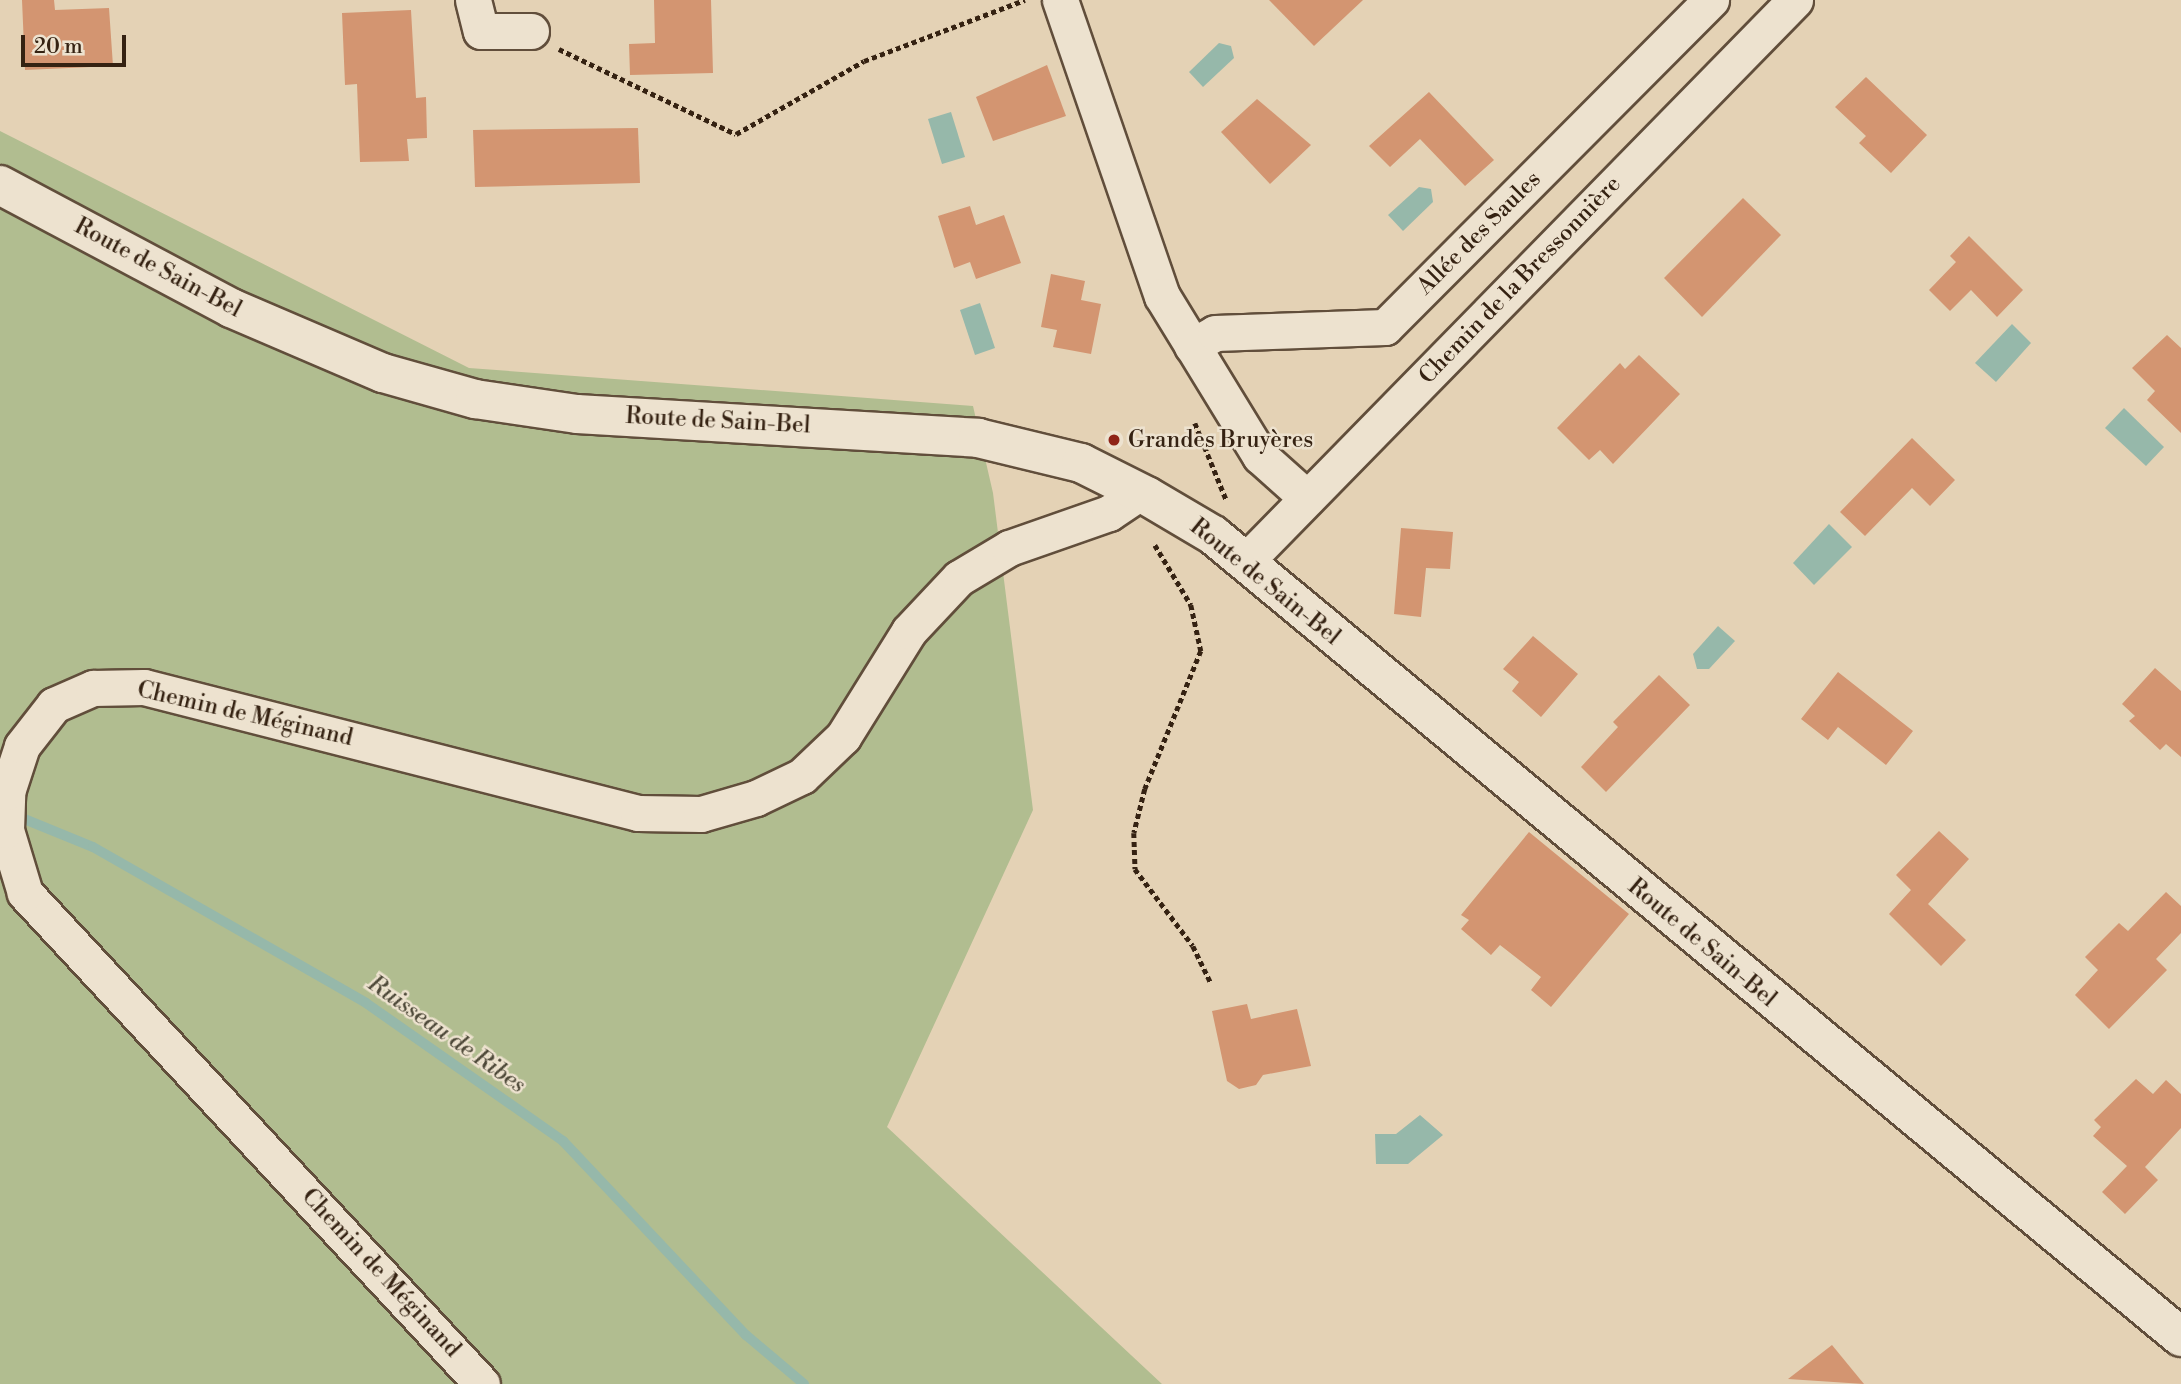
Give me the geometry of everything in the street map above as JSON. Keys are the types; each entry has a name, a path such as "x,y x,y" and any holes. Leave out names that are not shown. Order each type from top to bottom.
{"main road":[{"name":"Route de Sain-Bel","path":"0,185 231,308 383,373 475,399 576,414 953,435 1056,455 1139,493 1213,535 1246,561 2181,1337"}],"street":[{"path":"472,0 481,32 531,31"},
{"path":"1060,0 1162,296 1260,456 1307,498"},
{"name":"Allée des Saules","path":"1192,346 1215,333 1385,327 1711,0"},
{"name":"Chemin de la Bressonnière","path":"1246,561 1795,0"},
{"name":"Chemin de Méginand","path":"482,1384 33,903 12,861 6,830 7,792 22,746 54,705 93,688 144,687 638,813 701,814 756,799 802,776 843,737 909,631 960,578 1009,548 1109,513 1139,493"}],"path":[{"path":"531,31 583,65 736,134 864,61 1026,0"},
{"path":"1192,415 1228,502"},
{"path":"1139,493 1147,533 1199,625 1200,651 1145,789 1134,833 1135,869 1193,946 1211,983"}],"shaded area":[{"path":"1219,43 1231,46 1234,58 1203,87 1189,72"},
{"path":"951,112 965,157 942,164 928,119"},
{"path":"0,131 469,368 973,406 993,493 1033,810 887,1127 1162,1384 0,1384"},
{"path":"1419,187 1431,189 1433,202 1403,231 1388,215"},
{"path":"980,303 995,348 975,355 960,310"},
{"path":"2012,324 2031,343 1996,382 1975,363"},
{"path":"2124,408 2164,447 2146,466 2105,428"},
{"path":"1829,524 1852,547 1814,585 1793,563"},
{"path":"1718,626 1735,641 1709,669 1697,669 1693,654"},
{"path":"1420,1115 1443,1135 1408,1164 1376,1164 1375,1134 1396,1134"}],"building":[{"path":"22,0 54,0 55,10 109,8 113,66 25,70"},
{"path":"654,0 711,0 713,73 630,75 629,44 655,43"},
{"path":"1269,0 1363,0 1314,46"},
{"path":"411,10 416,98 426,97 427,138 407,139 409,161 360,162 357,84 345,85 342,13"},
{"path":"1047,65 1066,116 993,141 976,97"},
{"path":"1866,77 1927,135 1891,173 1859,143 1866,136 1835,107"},
{"path":"1429,92 1494,160 1465,186 1420,139 1390,167 1369,146"},
{"path":"1257,99 1311,145 1270,184 1221,132"},
{"path":"638,128 640,183 475,187 473,130"},
{"path":"1743,198 1781,235 1702,317 1664,278"},
{"path":"970,206 976,225 1004,215 1021,263 976,279 970,262 954,268 938,216"},
{"path":"1969,236 2023,290 1997,317 1971,290 1950,311 1929,290 1956,262 1950,256"},
{"path":"1051,274 1085,281 1081,300 1101,304 1091,354 1053,347 1057,330 1041,327"},
{"path":"2167,335 2181,348 2181,433 2147,400 2155,391 2132,368"},
{"path":"1639,355 1680,394 1613,464 1600,450 1589,460 1557,428 1620,363 1625,369"},
{"path":"1912,438 1955,480 1930,506 1912,488 1865,536 1840,512"},
{"path":"1401,528 1453,532 1450,569 1426,568 1421,617 1394,614"},
{"path":"1533,636 1578,674 1541,717 1512,691 1519,682 1503,669"},
{"path":"2155,668 2181,691 2181,757 2166,744 2160,750 2129,721 2135,716 2122,704"},
{"path":"1838,672 1913,731 1886,765 1838,727 1828,740 1801,719"},
{"path":"1659,675 1690,705 1606,792 1581,767 1618,727 1613,722"},
{"path":"1939,831 1969,859 1928,904 1966,940 1941,966 1889,914 1911,890 1896,875"},
{"path":"1529,832 1629,914 1551,1007 1531,990 1541,977 1500,945 1491,955 1461,929 1469,920 1461,915"},
{"path":"2166,892 2181,906 2181,933 2156,959 2167,970 2109,1029 2075,995 2098,970 2085,957 2119,923 2128,931"},
{"path":"1247,1004 1251,1019 1297,1009 1311,1066 1263,1075 1256,1085 1239,1089 1227,1081 1212,1011"},
{"path":"2136,1079 2153,1094 2166,1080 2181,1094 2181,1128 2145,1167 2158,1180 2125,1214 2102,1192 2127,1166 2093,1136 2101,1127 2094,1120"},
{"path":"1832,1345 1864,1384 1788,1379"}],"waterway":[{"name":"Ruisseau de Ribes","path":"12,814 93,847 366,1003 563,1141 746,1335 804,1384"}],"place":[{"name":"Grandes Bruyères","path":"1114,440"}]}
